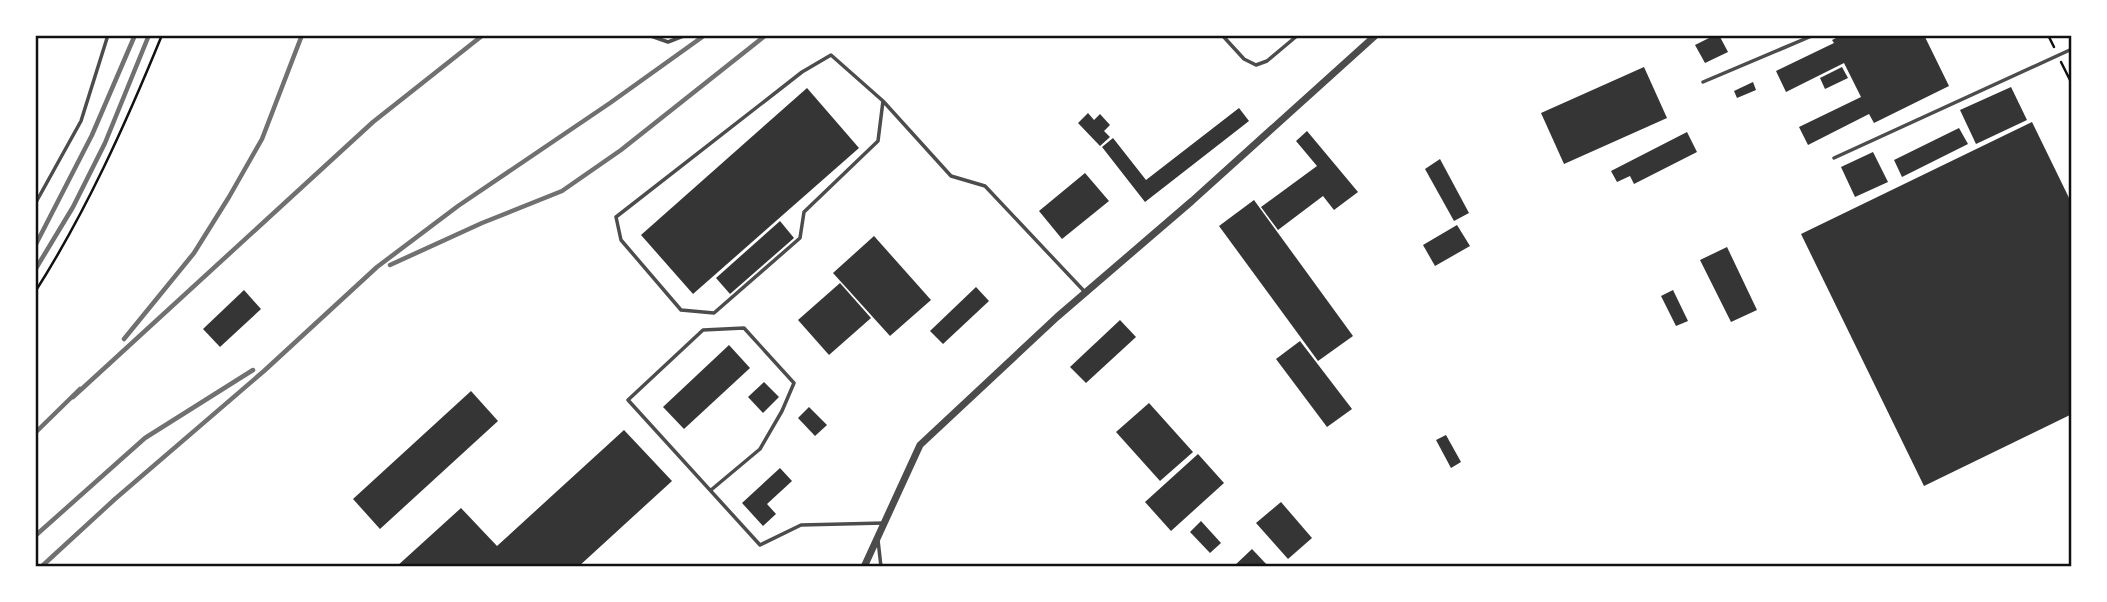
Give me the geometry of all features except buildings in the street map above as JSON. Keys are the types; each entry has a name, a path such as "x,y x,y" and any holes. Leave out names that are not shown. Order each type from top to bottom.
{"street":[{"path":"864,567 920,445 1376,35"}],"lane":[{"path":"35,204 81,121 108,35"},
{"path":"648,35 668,42 686,35"},
{"path":"1222,35 1244,60 1256,65 1268,61 1298,35"},
{"path":"1703,82 1814,35"},
{"path":"1834,158 2072,49"},
{"path":"883,101 878,141 804,212 800,237 714,313 681,310 621,240 617,217 802,72 831,55 883,101 951,176 985,186 1086,293"},
{"path":"711,490 760,449 782,411 794,383 744,328 704,330 628,400 760,545 801,525 884,523"},
{"path":"877,538 881,567"}],"path":[{"path":"35,292 76,221 162,35"}],"railway":[{"path":"35,246 92,135 135,35"},
{"path":"35,270 73,207 105,143 149,35"},
{"path":"124,339 194,253 229,197 262,139 302,35"},
{"path":"73,397 373,122 483,35"},
{"path":"41,567 115,499 264,371 377,267 458,206 705,35"},
{"path":"390,265 482,223 562,191 621,150 766,35"},
{"path":"35,536 145,438 253,370"},
{"path":"35,433 80,389"}]}
